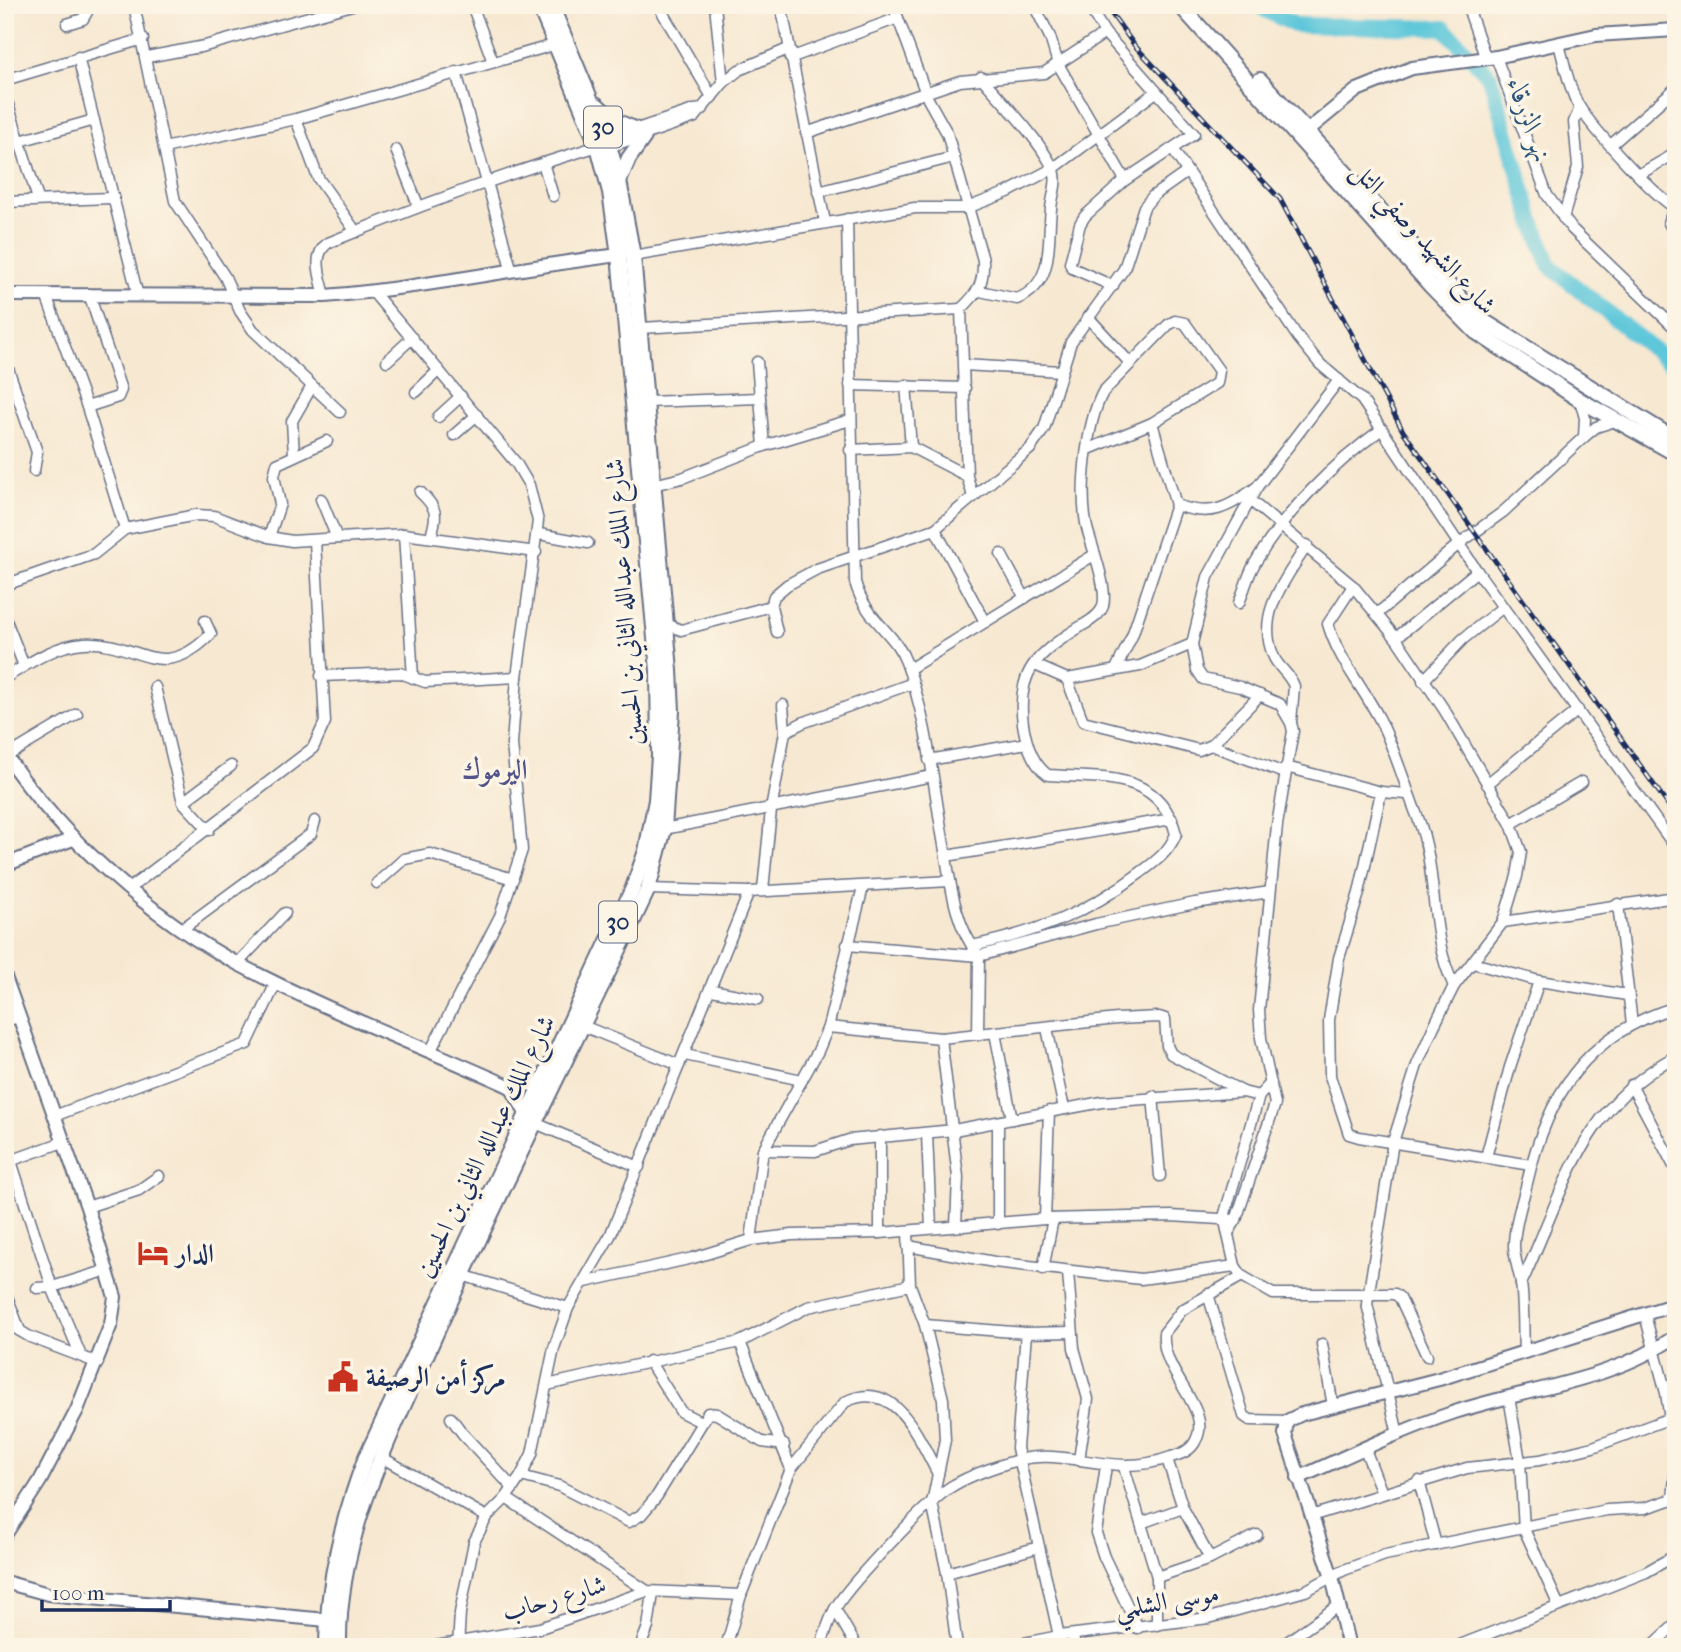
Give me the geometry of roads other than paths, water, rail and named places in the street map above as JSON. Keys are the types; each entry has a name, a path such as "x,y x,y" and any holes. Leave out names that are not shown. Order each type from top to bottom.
{"main road":[{"name":"شارع الملك عبدالله الثاني بن الحسين","path":"339,1647 346,1566 363,1504 396,1406 492,1198 531,1119 583,1026 648,889 664,830 671,711 660,622 619,181 605,144 539,5"},
{"name":"شارع الملك عبدالله الثاني بن الحسين","path":"531,1119 543,1082 633,888 646,851 656,800 659,756 660,622 641,328 610,192 605,144 594,102 551,5"},
{"name":"شارع الشهيد وصفي التل","path":"1180,5 1455,312 1476,332 1676,440"},
{"name":"شارع الشهيد وصفي التل","path":"1191,5 1465,306 1580,400 1676,454"},
{"path":"594,102 613,120 640,134 619,181"},
{"name":"شارع الملك عبدالله الثاني بن الحسين","path":"327,1647 327,1620 341,1531 366,1457 396,1406 461,1275 492,1198"}],"street":[{"path":"68,24 83,19 91,5"},
{"path":"134,5 175,201 181,214 218,264 253,330 340,412"},
{"path":"139,22 143,5"},
{"path":"147,57 205,46 352,5"},
{"path":"472,5 493,62"},
{"path":"658,5 712,97"},
{"path":"715,5 723,83"},
{"path":"782,5 789,54 825,222"},
{"path":"641,328 961,309 980,291 984,279 983,260 946,128 925,91 893,5"},
{"path":"1034,5 1051,37 1059,64 1125,180"},
{"path":"1088,5 1105,33 1194,132 1193,136 1125,180 1080,224 1070,263 1074,270 1113,286"},
{"path":"1467,5 1486,59 1547,195 1563,218 1676,329"},
{"path":"325,296 318,261 320,251 328,243 418,205 485,181 640,134 703,109 723,83 746,66 898,18"},
{"path":"1307,131 1367,85 1412,68 1486,59 1596,35 1676,30"},
{"path":"806,133 925,91 981,77 1034,76 1059,64 1105,33"},
{"path":"5,80 143,39"},
{"path":"164,148 296,119 557,44"},
{"path":"1559,44 1580,108 1640,174 1675,207 1669,223 1676,236"},
{"path":"78,57 111,198 138,296"},
{"path":"456,72 511,268"},
{"path":"980,291 1017,299 1040,279 1050,254 1054,168 1036,141 981,77"},
{"path":"1612,144 1676,88"},
{"path":"5,295 235,297 325,296 373,292 511,268 626,256 915,208 967,208 1008,192 1054,168 1156,92"},
{"path":"5,95 38,200"},
{"path":"1563,218 1578,167 1574,127 1580,108"},
{"path":"296,119 318,178 356,232"},
{"path":"20,141 94,120"},
{"path":"1173,149 1297,336 1320,364 1362,400 1477,571 1676,848"},
{"path":"396,150 418,205"},
{"path":"1640,174 1676,153"},
{"path":"818,192 954,157"},
{"path":"543,163 553,196"},
{"path":"776,632 772,606 774,596 787,585 817,569 935,528 1037,440 1044,429 1071,342 1113,286 1129,259 1144,206 1187,172"},
{"path":"5,202 111,198"},
{"path":"847,219 855,582 861,601 898,648 913,683 950,881 962,929 979,956 978,1035"},
{"path":"373,292 523,473 537,509 538,534 517,677 512,744 522,850 500,916 431,1051"},
{"path":"87,407 118,397 121,390 89,294"},
{"path":"46,295 87,407 125,529"},
{"path":"961,309 967,476 973,497"},
{"path":"1088,317 1130,363"},
{"path":"972,947 1012,936 1094,906 1165,853 1176,834 1172,819 1155,797 1139,784 1048,775 1035,763 1027,743 1021,708 1026,674 1048,649 1097,615 1103,606 1084,511 1089,449 1097,404 1130,363 1168,325 1178,322 1191,329 1220,375 1217,383 1152,423 1089,449"},
{"path":"387,362 412,338"},
{"path":"5,360 37,452 34,471"},
{"path":"757,362 764,446"},
{"path":"964,365 1061,371"},
{"path":"416,392 439,370"},
{"path":"1292,723 1280,704 1260,695 1203,679 1197,670 1192,644 1208,577 1258,487 1303,423 1339,380"},
{"path":"850,385 965,388"},
{"path":"906,385 911,447"},
{"path":"294,455 292,421 312,386"},
{"path":"438,417 461,396"},
{"path":"646,402 760,398"},
{"path":"1580,400 1585,418 1584,437"},
{"path":"454,435 477,415"},
{"path":"653,485 682,478 764,446 850,420"},
{"path":"1377,614 1460,543 1503,512 1596,427 1619,420"},
{"path":"1116,669 1132,636 1176,505 1152,423"},
{"path":"1239,603 1253,565 1282,524 1347,454 1382,429"},
{"path":"269,537 280,504 275,468 280,461 327,441"},
{"path":"850,450 911,447 967,476"},
{"path":"1176,505 1198,513 1221,509 1258,487"},
{"path":"420,492 436,509 437,518 431,536"},
{"path":"321,499 337,537"},
{"path":"1251,501 1282,524 1353,586 1396,638 1511,824 1521,852 1517,876 1503,922 1454,986 1417,1065 1393,1142 1367,1294 1368,1316 1398,1434"},
{"path":"5,585 94,554 125,529 167,519 214,516 269,537 315,541 337,537 404,534 536,552"},
{"path":"935,528 985,622"},
{"path":"404,534 413,678"},
{"path":"538,534 588,543"},
{"path":"130,888 313,748 325,722 315,541"},
{"path":"1228,1233 1236,1220 1275,1104 1259,1010 1294,685 1274,658 1268,621 1274,598 1307,545"},
{"path":"1001,554 1025,598"},
{"path":"909,669 1094,555"},
{"path":"1396,638 1477,571"},
{"path":"1353,586 1328,624 1336,648 1380,719 1425,841 1440,947 1454,986"},
{"path":"660,622 681,630 772,606"},
{"path":"1423,681 1463,639 1503,607"},
{"path":"5,618 24,666"},
{"path":"5,678 61,646 86,643 171,660 186,654 209,637 212,632 205,621"},
{"path":"1035,665 1067,679 1139,666 1192,644"},
{"path":"321,676 400,673 425,682 517,677"},
{"path":"1067,679 1083,721 1199,750 1211,745 1260,695"},
{"path":"785,732 913,683"},
{"path":"155,687 183,802 209,830"},
{"path":"764,890 771,810 785,732 783,705"},
{"path":"1487,784 1578,710"},
{"path":"77,714 6,755 73,839 130,888 182,929 237,964 276,983 511,1087 543,1082"},
{"path":"929,760 1027,743"},
{"path":"1211,745 1285,770 1381,792 1407,794"},
{"path":"183,802 231,766"},
{"path":"664,830 932,776"},
{"path":"1511,824 1582,782"},
{"path":"1381,792 1359,893 1334,979 1329,1020 1330,1076 1349,1134 1531,1165"},
{"path":"946,856 1172,819"},
{"path":"182,929 311,834 315,821"},
{"path":"5,865 73,839"},
{"path":"377,883 404,859 430,854 513,879"},
{"path":"648,889 749,892 950,881"},
{"path":"751,1240 763,1150 828,1027 863,887"},
{"path":"458,1645 460,1613 471,1553 487,1517 506,1499 521,1476 539,1429 554,1348 568,1308 610,1236 712,990 749,892"},
{"path":"847,945 979,956 1096,924 1195,902 1270,892"},
{"path":"1503,922 1676,897"},
{"path":"1618,904 1632,1024"},
{"path":"237,964 285,913"},
{"path":"1473,963 1539,981 1627,995"},
{"path":"5,977 108,1270 114,1310 98,1363 66,1434 5,1535"},
{"path":"1486,1157 1510,1067 1539,981"},
{"path":"54,1116 247,1044 276,983"},
{"path":"712,990 758,999"},
{"path":"1524,1352 1521,1284 1514,1246 1531,1165 1552,1106 1572,1073 1632,1024 1676,1007"},
{"path":"5,1022 19,1016"},
{"path":"828,1027 941,1038 1117,1018 1165,1019 1167,1046 1171,1054 1243,1092 1259,1096"},
{"path":"583,1026 679,1065"},
{"path":"1047,1028 1064,1109"},
{"path":"995,1033 1012,1119"},
{"path":"941,1038 958,1177 956,1226"},
{"path":"685,1055 802,1080"},
{"path":"1521,1284 1573,1159 1587,1136 1631,1085 1676,1056"},
{"path":"1271,1083 1259,1096 1224,1217 1235,1266 1242,1276 1273,1294 1393,1294 1400,1298 1427,1356"},
{"path":"1631,1085 1676,1170"},
{"path":"511,1087 531,1119 639,1167"},
{"path":"763,1150 815,1151 849,1140 927,1134 1049,1111 1153,1096 1243,1092"},
{"path":"1153,1096 1160,1177"},
{"path":"1043,1269 1049,1219 1049,1111"},
{"path":"998,1122 998,1224"},
{"path":"927,1134 931,1228"},
{"path":"880,1136 880,1233"},
{"path":"63,1142 8,1162 52,1287 81,1356"},
{"path":"87,1207 139,1189 159,1176"},
{"path":"585,1282 693,1258 751,1240 792,1235 880,1233 1049,1219 1224,1217 1236,1220"},
{"path":"908,1231 910,1285 925,1325 943,1399 945,1440 932,1503 947,1573 957,1647"},
{"path":"908,1247 1043,1269 1151,1280 1235,1266"},
{"path":"37,1288 52,1287 108,1270"},
{"path":"1068,1272 1072,1332 1088,1399 1079,1460"},
{"path":"461,1275 568,1308"},
{"path":"820,1647 835,1608 853,1584 953,1485 1019,1460 1079,1460 1124,1467 1167,1459 1186,1452 1200,1431 1197,1410 1167,1362 1164,1333 1182,1310 1242,1276"},
{"path":"547,1385 740,1342 808,1307 910,1285"},
{"path":"5,1291 20,1332"},
{"path":"1208,1294 1244,1416 1250,1420 1287,1421 1302,1414 1387,1394 1676,1304"},
{"path":"1645,1315 1653,1351 1674,1416 1676,1458"},
{"path":"5,1322 20,1332 98,1363"},
{"path":"925,1325 1026,1333 1072,1332"},
{"path":"1026,1333 1018,1433 1019,1460 1059,1636"},
{"path":"1298,1478 1453,1413 1569,1383 1653,1351 1676,1336"},
{"path":"740,1342 784,1445 791,1469"},
{"path":"1322,1344 1334,1406"},
{"path":"649,1361 681,1412 701,1422"},
{"path":"728,1646 741,1595 791,1469 845,1402 857,1397 880,1396 907,1418 938,1475"},
{"path":"1509,1397 1520,1461 1524,1529 1559,1606"},
{"path":"521,1476 550,1482 623,1521 635,1520 676,1468 706,1414 713,1413 752,1438 784,1445"},
{"path":"1311,1516 1467,1468 1561,1456 1593,1447 1674,1416"},
{"path":"451,1418 513,1488"},
{"path":"1287,1421 1284,1434 1332,1577 1349,1647"},
{"path":"1365,1449 1382,1493"},
{"path":"381,1457 487,1517"},
{"path":"1167,1459 1183,1508 1210,1559"},
{"path":"1674,1498 1676,1465"},
{"path":"1105,1466 1097,1533 1107,1565 1138,1628"},
{"path":"1124,1467 1157,1577 1157,1625"},
{"path":"1419,1481 1436,1545"},
{"name":"موسى الشلمي","path":"1004,1647 1059,1636 1074,1641 1209,1618 1305,1591 1385,1555 1524,1529 1607,1510 1645,1508 1674,1498"},
{"path":"506,1499 650,1592 741,1595"},
{"path":"1141,1524 1183,1508"},
{"path":"1157,1577 1210,1559 1256,1535"},
{"path":"947,1573 1039,1547"},
{"path":"1459,1646 1646,1572 1676,1555"},
{"path":"5,1583 48,1594 327,1620"},
{"path":"640,1647 648,1627 650,1592"},
{"name":"شارع رحاب","path":"430,1647 458,1645 540,1628 650,1592"},
{"path":"1280,1647 1339,1605"},
{"path":"835,1608 857,1647"},
{"path":"1651,1647 1676,1624"}],"waterway":[{"name":"نهر الزرقاء","path":"1263,5 1265,10 1295,25 1444,28 1490,77 1532,219 1550,266 1676,368"}],"railway":[{"path":"1105,5 1135,46 1280,199 1403,431 1676,816"}],"place":[{"name":"الدار","path":"153,1253"},
{"name":"مركز أمن الرصيفة","path":"343,1377"}],"district":[{"name":"اليرموك","path":"495,769"}]}
